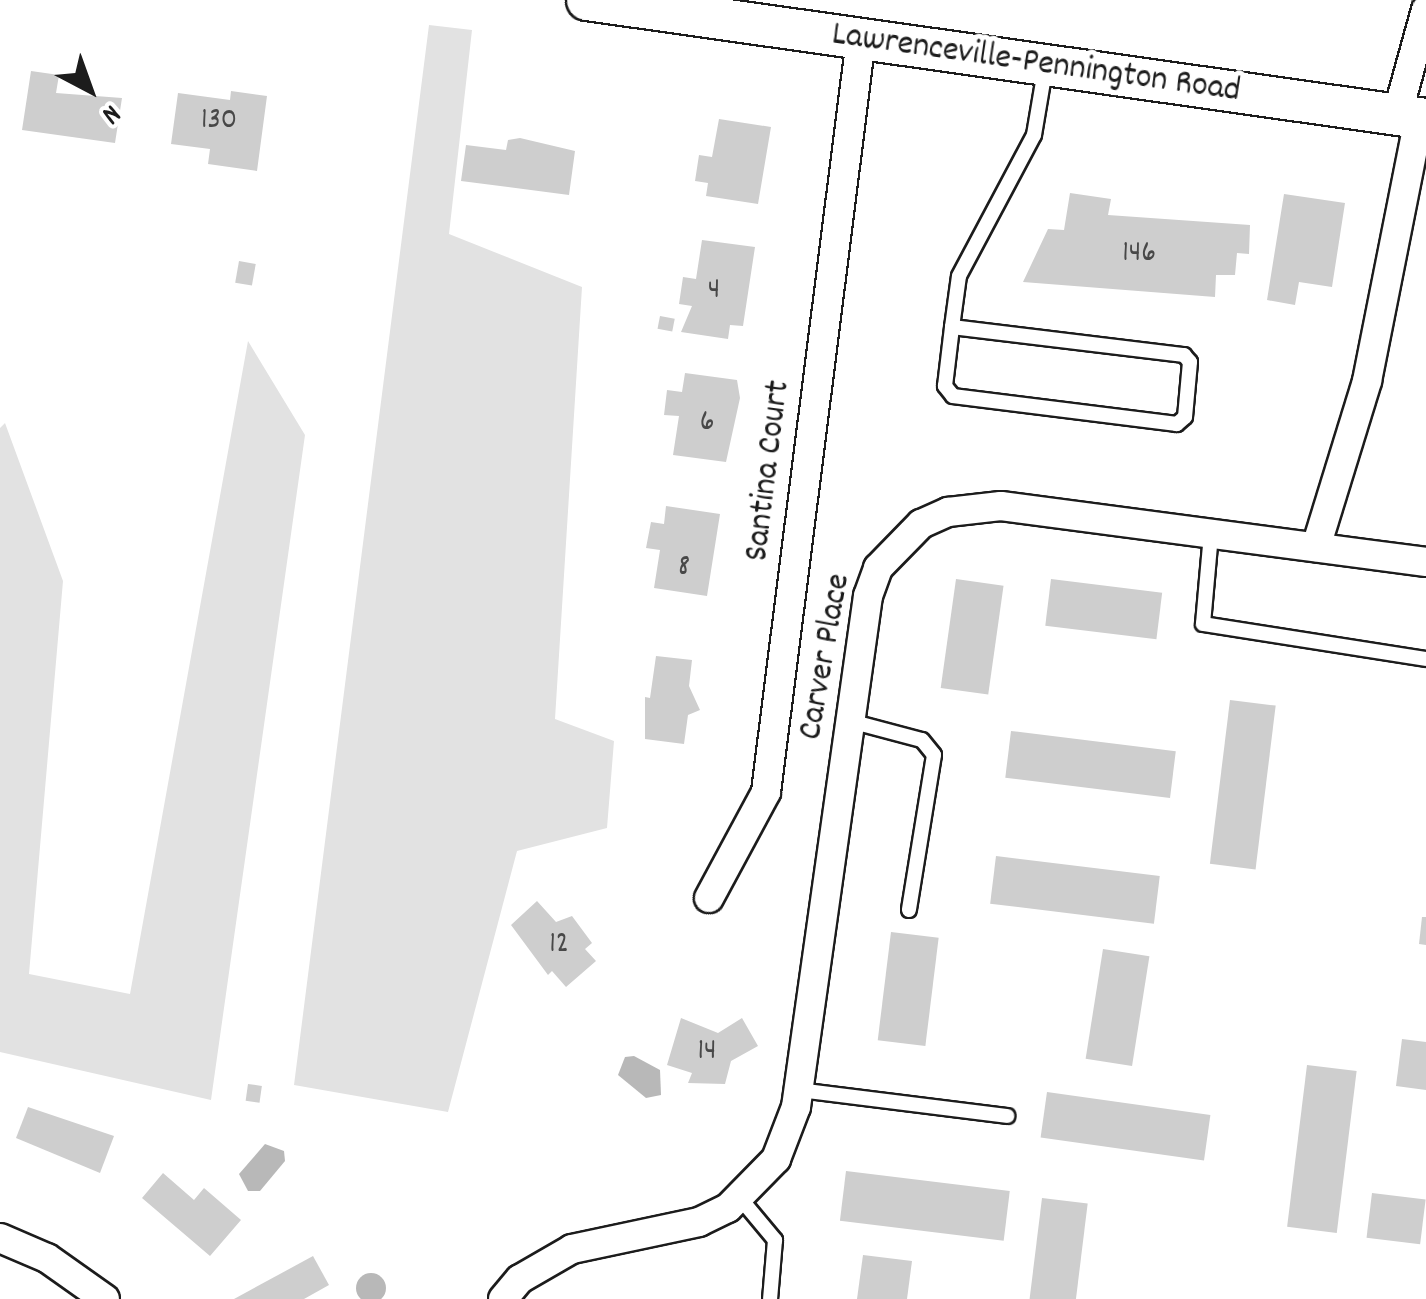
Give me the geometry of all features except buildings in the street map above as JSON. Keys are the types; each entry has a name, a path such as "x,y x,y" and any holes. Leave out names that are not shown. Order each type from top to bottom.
{"street":[{"name":"Lawrenceville-Pennington Road","path":"588,0 1414,117"},
{"path":"1316,547 1368,381 1414,117 1426,10"},
{"name":"Santina Court","path":"708,898 766,792 861,39"},
{"name":"Carver Place","path":"503,1299 546,1260 699,1222 740,1198 776,1159 798,1090 868,596 878,568 920,524 948,512 1001,506 1426,562"},
{"path":"0,1238 46,1258 105,1299"}],"lane":[{"path":"952,327 1184,356 1190,362 1186,417 1176,424 953,396 945,386 952,327 959,276 1034,135 1046,65"},
{"path":"1211,534 1204,624 1426,659"},
{"path":"850,721 922,740 934,756 909,910"},
{"path":"798,1090 1007,1116"},
{"path":"740,1198 774,1240 770,1299"}],"shaded area":[{"path":"429,25 472,30 449,234 582,287 555,719 614,741 607,828 517,851 448,1112 294,1085"},
{"path":"248,341 305,435 211,1100 0,1052 0,428 5,423 63,581 29,974 130,994"},
{"path":"634,1056 660,1070 661,1095 646,1098 618,1075 625,1057"},
{"path":"265,1144 284,1151 285,1161 260,1191 248,1191 239,1174"},
{"path":"371,1273 385,1282 386,1288 377,1302 371,1303 357,1294 356,1288 365,1274"}]}
